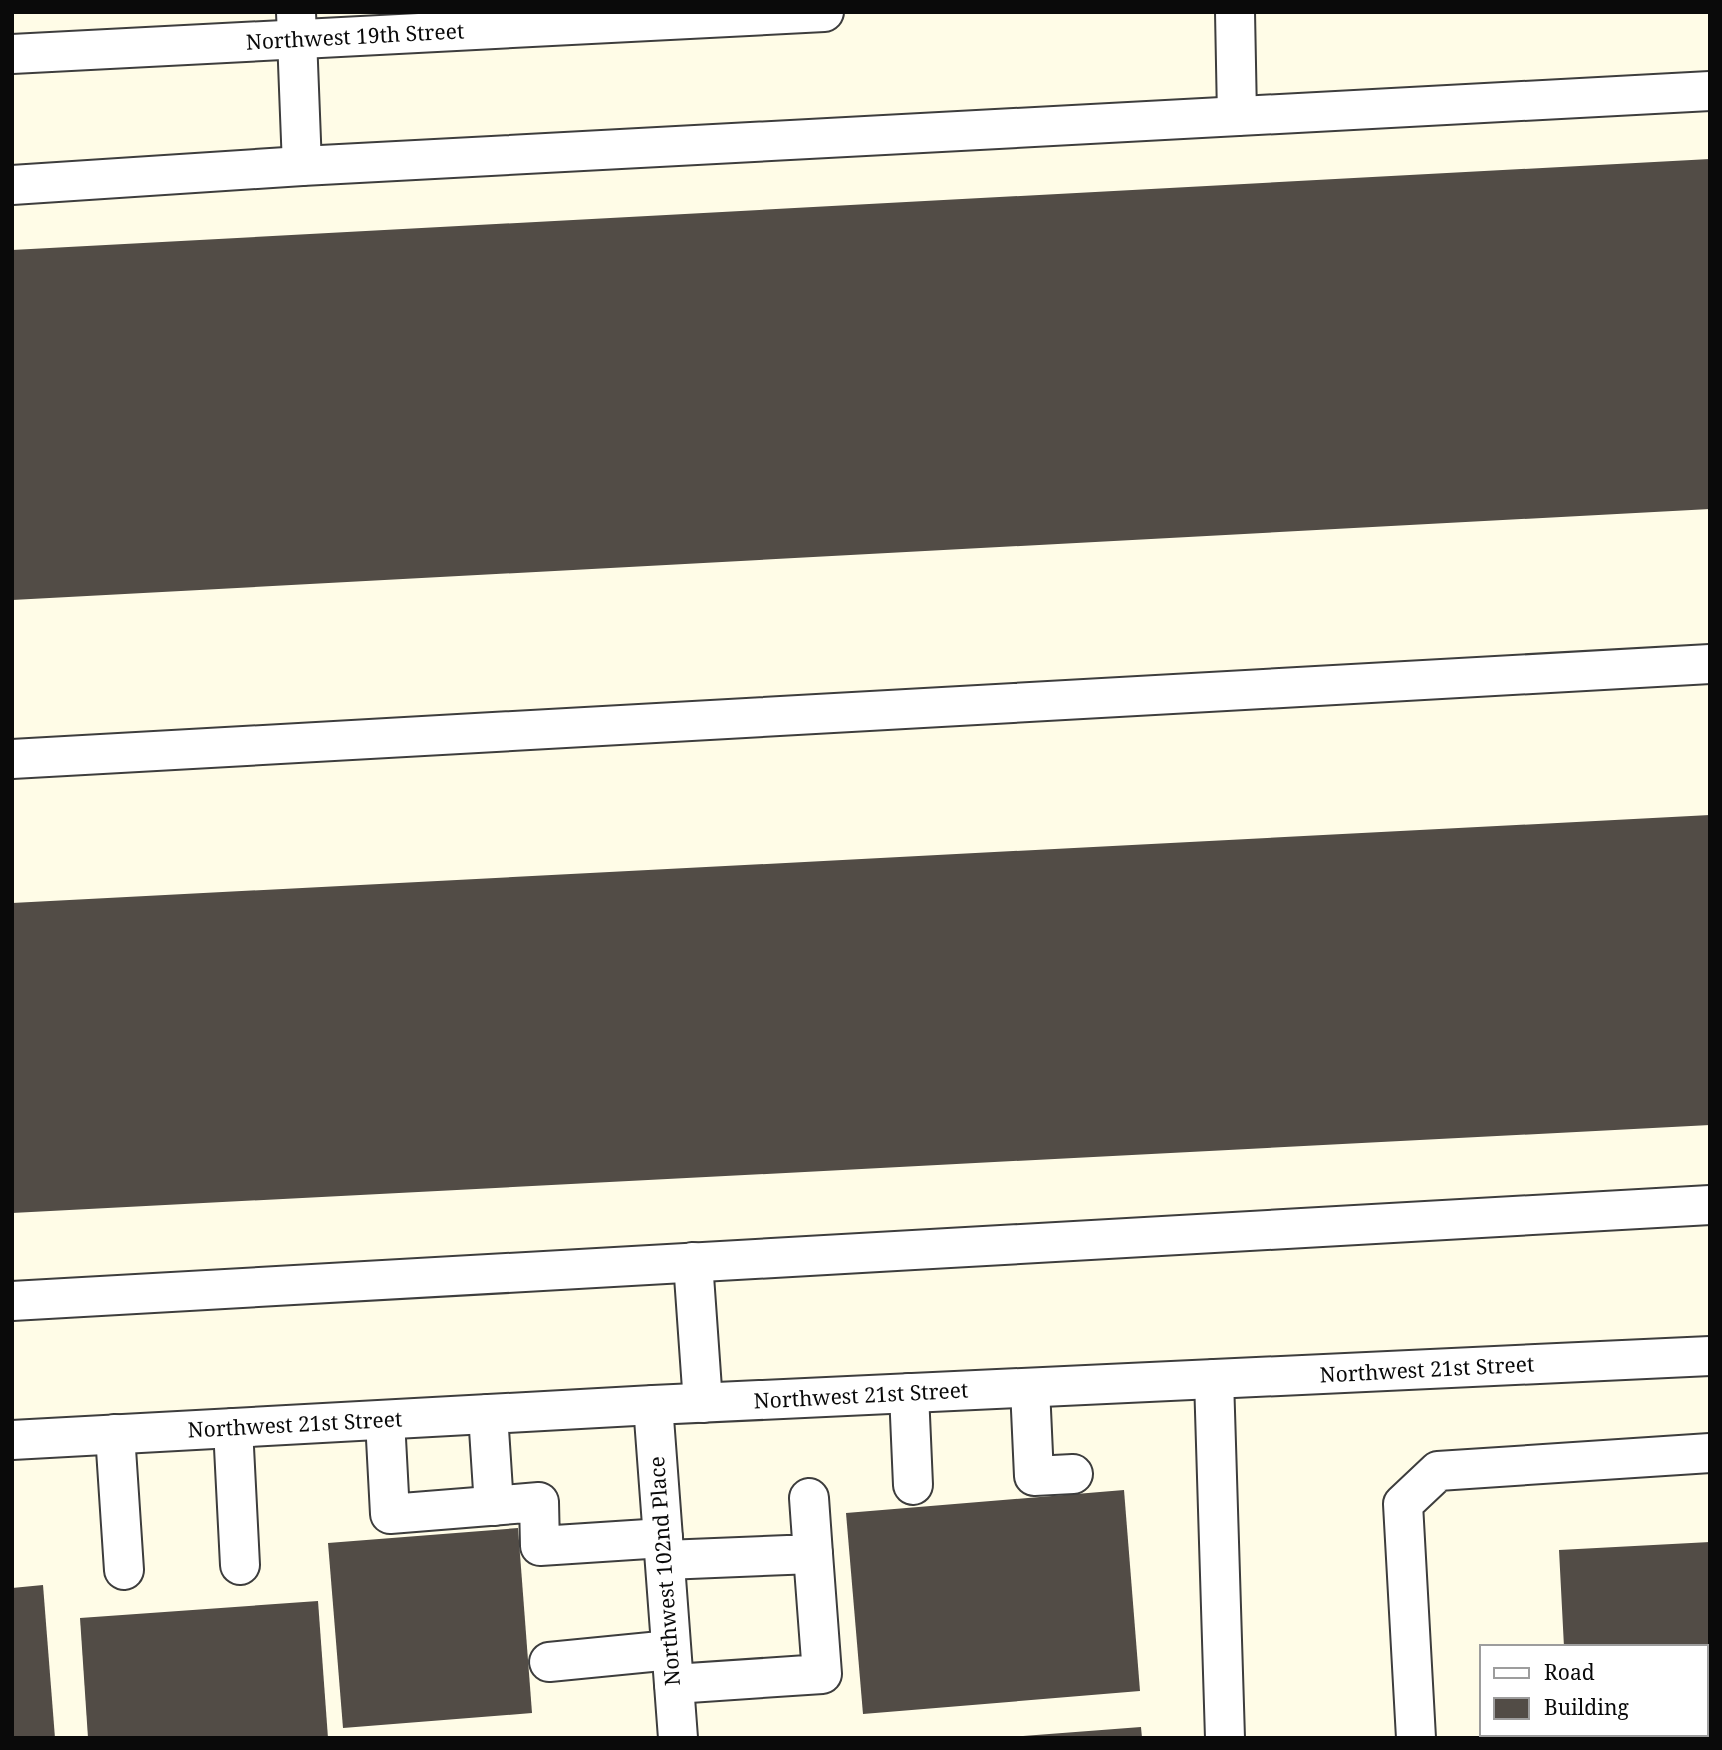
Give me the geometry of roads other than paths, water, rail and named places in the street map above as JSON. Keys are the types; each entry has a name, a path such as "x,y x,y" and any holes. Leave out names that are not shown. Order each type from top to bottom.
{"street":[{"name":"Northwest 19th Street","path":"12,54 297,26 824,12"},
{"path":"1235,12 1237,117"},
{"path":"297,26 302,166"},
{"path":"12,185 302,166 1710,91"},
{"path":"12,759 1710,664"},
{"path":"12,1301 1710,1205"},
{"path":"694,1262 703,1403"},
{"name":"Northwest 21st Street","path":"12,1440 653,1405 1710,1356"},
{"path":"1214,1379 1225,1738"},
{"path":"1030,1388 1034,1476 1073,1474"},
{"path":"909,1393 913,1485"},
{"name":"Northwest 102nd Place","path":"653,1405 678,1738"},
{"path":"488,1414 494,1506"},
{"path":"385,1420 390,1514 539,1502 540,1546 813,1554"},
{"path":"233,1428 240,1565"},
{"path":"115,1434 124,1570"},
{"path":"1416,1738 1404,1504 1438,1471 1710,1453"},
{"path":"548,1662 822,1674 809,1499"}]}
